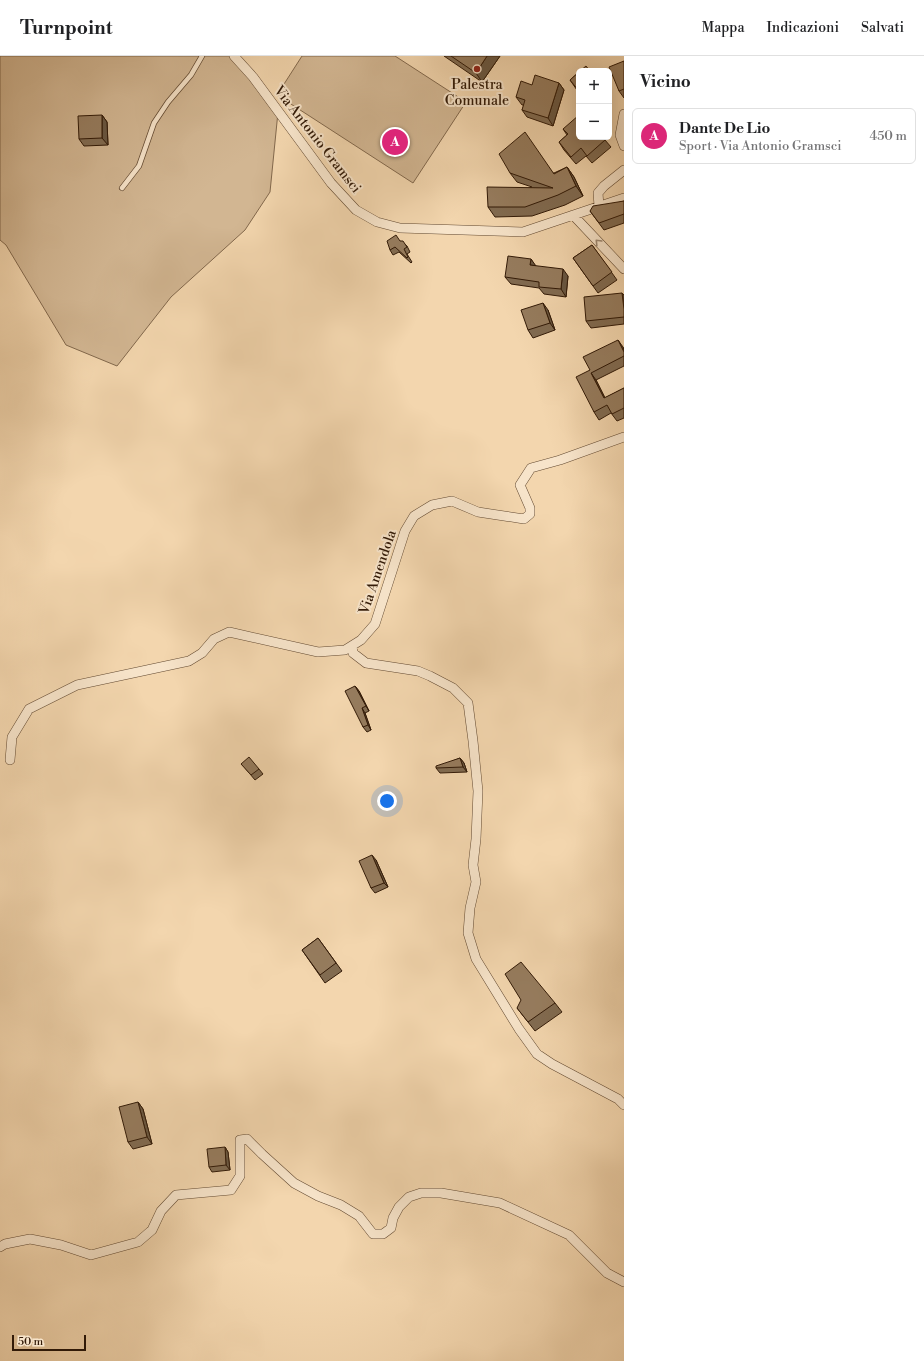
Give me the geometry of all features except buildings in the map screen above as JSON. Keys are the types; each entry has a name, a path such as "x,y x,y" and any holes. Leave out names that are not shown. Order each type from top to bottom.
{"street":[{"name":"Via Antonio Gramsci","path":"234,56 253,77 331,183 356,210 377,222 400,228 523,232 624,198"},
{"path":"624,114 620,135 624,146"},
{"path":"599,206 598,193 604,186 624,170"},
{"path":"573,215 624,269"},
{"name":"Via Amendola","path":"10,760 12,737 29,709 77,685 189,661 202,653 214,639 229,632 318,652 345,650 361,640 375,624 405,532 414,516 432,504 452,501 478,512 524,519 530,514 530,508 520,485 531,468 560,460 624,437"},
{"path":"352,646 353,653 366,663 418,671 453,688 468,703 478,791 476,839 473,865 476,882 470,908 468,933 476,959 519,1029 537,1054 552,1064 618,1099 624,1105"},
{"path":"0,1247 5,1244 30,1239 61,1245 91,1255 138,1242 152,1230 161,1211 176,1195 231,1190 240,1176 240,1140 247,1139 294,1183 318,1196 341,1205 359,1216 373,1234 383,1234 392,1228 393,1218 399,1206 409,1197 422,1193 441,1193 500,1203 569,1234 607,1273 624,1282"}],"lane":[{"path":"122,188 139,166 154,123 168,102 191,75 202,56"}],"shaded area":[{"path":"0,56 234,56 278,112 270,192 245,230 171,297 117,366 66,345 6,245 0,240"},
{"path":"302,56 395,56 466,102 413,183 277,95"}],"place":[{"name":"Palestra Comunale","path":"477,69"},
{"name":"Dante De Lio","path":"395,142"}]}
